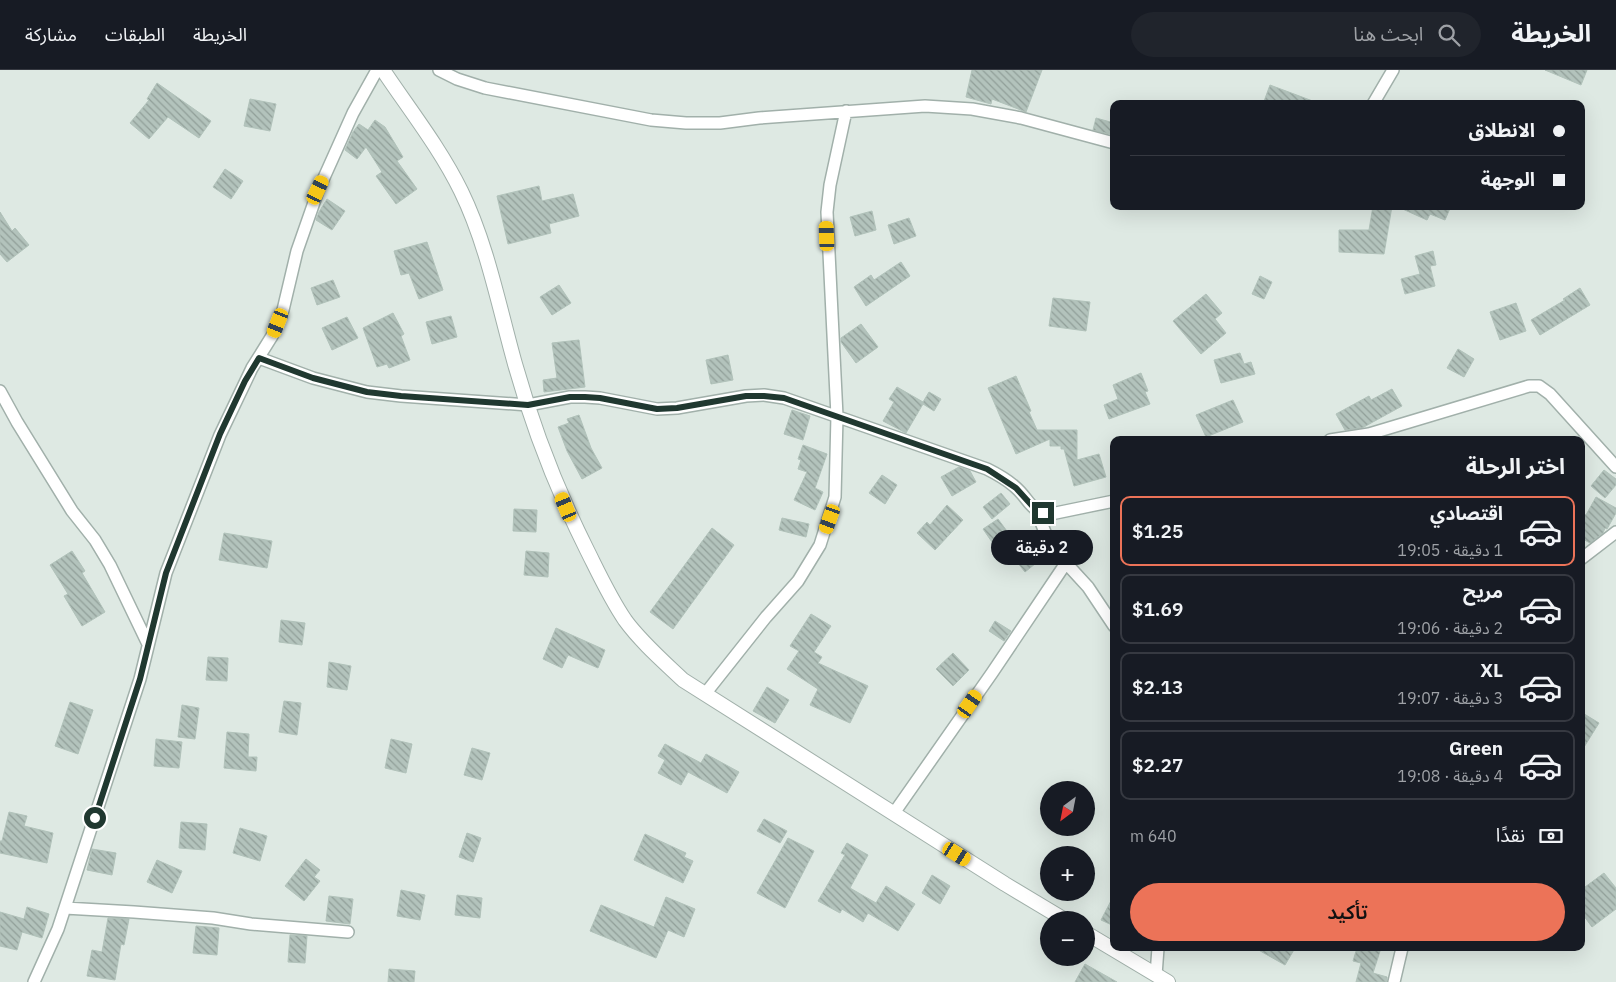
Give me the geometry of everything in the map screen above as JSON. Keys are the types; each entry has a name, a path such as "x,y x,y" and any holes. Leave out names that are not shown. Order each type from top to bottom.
{"street":[{"path":"34,982 58,929 140,679 166,573 181,533 220,434 247,376 272,336 283,310 297,251 318,190 353,113 376,70"},
{"path":"383,70 461,191 485,256 528,405 548,463 573,522 603,583 626,620 683,680 1050,911"},
{"path":"439,70 457,79 485,88 651,120 720,123 846,111 925,106 972,108 1021,118 1110,142"},
{"path":"1375,100 1393,70"},
{"path":"705,694 766,617 798,581 820,545 836,497 837,416 826,212 846,111"},
{"path":"259,358 313,378 367,392 401,396 528,405 570,397 585,397 657,409 677,408 746,396 784,398 987,469 1016,488 1036,510 1047,537 1066,563 1088,587 1110,620"},
{"path":"1356,436 1369,434 1529,386 1539,386 1550,394 1616,467"},
{"path":"1,395 72,512 95,540 110,565 148,644"},
{"path":"1036,510 1051,514 1110,503"},
{"path":"1585,556 1616,532"},
{"path":"894,813 1066,563"},
{"path":"65,908 204,917 251,924 348,932"},
{"path":"1095,938 1110,947"},
{"path":"1116,951 1162,978"},
{"path":"1158,951 1162,978"},
{"path":"1394,982 1401,951"}],"building":[{"path":"972,70 1042,70 1026,112 992,99 991,104 966,97"},
{"path":"1545,70 1587,70 1581,85"},
{"path":"157,83 211,121 199,138 168,117 149,139 130,123 149,100 147,99"},
{"path":"1270,85 1310,100 1264,100"},
{"path":"250,99 276,104 270,131 244,126"},
{"path":"1096,118 1110,122 1110,134 1093,130"},
{"path":"375,120 385,127 403,157 397,161 417,189 396,204 376,176 382,172 366,147 357,159 345,150 359,124 368,130"},
{"path":"225,169 243,181 231,199 213,187"},
{"path":"539,186 542,201 573,194 579,216 549,224 551,233 508,244 497,196"},
{"path":"327,199 345,211 332,230 316,220"},
{"path":"1372,210 1391,210 1384,254 1339,252 1339,230 1369,230"},
{"path":"1405,210 1449,210 1445,220 1430,214 1427,220"},
{"path":"872,211 876,230 855,236 850,217"},
{"path":"0,212 12,231 15,228 29,245 7,262 0,254"},
{"path":"909,218 916,236 894,244 888,225"},
{"path":"427,242 443,290 419,299 409,273 401,275 394,251"},
{"path":"1433,251 1436,265 1430,266 1435,286 1405,294 1401,279 1420,274 1415,256"},
{"path":"901,262 910,276 866,306 854,287 871,275 874,280"},
{"path":"1260,276 1272,282 1264,299 1252,294"},
{"path":"333,280 340,297 317,305 311,288"},
{"path":"559,285 571,303 552,315 540,297"},
{"path":"1580,288 1590,305 1540,335 1531,320 1565,300 1563,299"},
{"path":"1206,294 1222,313 1215,319 1226,333 1201,354 1173,321"},
{"path":"1053,298 1090,302 1086,331 1049,326"},
{"path":"1516,303 1526,331 1500,340 1490,312"},
{"path":"393,313 404,334 401,336 410,360 389,368 387,364 377,367 363,328"},
{"path":"451,316 457,337 432,344 426,322"},
{"path":"347,317 358,338 332,350 322,328"},
{"path":"861,324 878,347 856,363 841,342 841,338"},
{"path":"579,340 585,387 544,392 543,380 557,378 552,343"},
{"path":"1458,349 1474,359 1464,377 1447,368"},
{"path":"1240,353 1244,364 1251,362 1255,374 1221,383 1214,360"},
{"path":"728,355 733,380 711,384 706,360"},
{"path":"1141,373 1148,391 1145,392 1150,404 1109,419 1104,405 1118,399 1113,385"},
{"path":"1016,376 1037,430 1077,430 1077,460 1099,454 1106,477 1074,486 1064,449 1061,449 1061,446 1050,446 1050,439 1016,454 988,388"},
{"path":"897,387 923,402 929,392 941,399 934,411 923,404 906,433 883,421 894,402 889,399"},
{"path":"1392,389 1402,406 1362,428 1345,430 1336,414 1369,396 1371,400"},
{"path":"1233,400 1243,422 1206,436 1196,415"},
{"path":"792,410 810,416 803,440 784,434"},
{"path":"579,415 591,448 602,468 582,479 567,451 558,427 569,423 567,419"},
{"path":"803,445 827,454 815,488 823,492 815,510 794,500 807,472 798,469 801,460 798,459"},
{"path":"959,467 970,471 976,482 952,496 941,477"},
{"path":"1604,470 1616,479 1616,485 1605,498 1591,486"},
{"path":"882,475 897,485 885,504 869,493"},
{"path":"1001,493 1010,504 992,519 983,507"},
{"path":"1596,497 1616,508 1616,513 1607,529 1605,528 1603,533 1590,543 1585,540 1586,515"},
{"path":"947,505 963,520 935,550 917,533 927,522 930,525"},
{"path":"514,509 537,510 536,532 513,531"},
{"path":"782,518 809,524 806,537 779,530"},
{"path":"998,519 1015,542 1027,533 1046,555 1025,572 1000,541 994,545 983,529"},
{"path":"712,528 734,545 673,629 650,612"},
{"path":"224,533 272,541 267,568 219,560"},
{"path":"72,551 85,571 82,573 105,612 82,626 64,596 68,594 50,565"},
{"path":"526,551 549,553 548,577 524,575"},
{"path":"811,614 831,626 814,652 822,657 818,663 868,686 850,723 810,705 818,689 787,669 799,651 790,646"},
{"path":"281,620 305,623 302,645 279,642"},
{"path":"995,621 1011,631 1004,641 989,631"},
{"path":"556,628 605,650 598,668 568,655 562,668 543,659"},
{"path":"953,653 969,670 953,686 936,669"},
{"path":"208,657 228,658 227,681 206,680"},
{"path":"329,662 351,666 347,690 327,687"},
{"path":"767,687 789,700 775,723 753,711"},
{"path":"284,701 301,703 297,735 279,732"},
{"path":"70,702 93,710 78,754 55,746"},
{"path":"182,705 199,708 195,739 178,737"},
{"path":"1585,714 1599,723 1585,746"},
{"path":"227,732 249,734 248,757 257,757 256,771 224,768"},
{"path":"156,739 182,742 179,768 154,766"},
{"path":"391,739 412,744 406,773 385,768"},
{"path":"665,744 701,763 706,754 739,772 727,793 688,772 681,785 658,773 665,760 658,756"},
{"path":"472,748 490,753 482,780 464,775"},
{"path":"9,812 27,816 24,826 53,833 47,863 0,853 0,841 2,841"},
{"path":"764,819 787,831 780,843 757,831"},
{"path":"181,822 207,824 205,850 179,848"},
{"path":"240,828 267,836 260,861 233,853"},
{"path":"467,833 481,838 473,862 459,857"},
{"path":"645,834 686,853 684,857 693,861 683,883 634,860"},
{"path":"788,838 814,851 785,908 757,893"},
{"path":"847,843 868,855 850,888 876,903 886,886 915,904 898,931 868,913 863,922 842,909 840,913 818,901 845,855 841,853"},
{"path":"92,849 116,853 112,875 87,870"},
{"path":"306,859 320,870 314,877 320,881 304,901 285,886"},
{"path":"157,860 182,871 172,893 147,882"},
{"path":"1604,873 1616,888 1616,909 1592,927 1585,917 1585,887"},
{"path":"932,875 950,886 940,904 922,893"},
{"path":"401,890 425,895 420,920 397,916"},
{"path":"457,895 482,898 480,918 455,915"},
{"path":"329,896 353,899 350,924 326,921"},
{"path":"666,897 695,909 684,937 668,930 656,958 590,931 601,905 654,927"},
{"path":"1110,903 1110,924 1101,920"},
{"path":"27,907 49,914 42,938 22,932 17,950 0,946 0,912 24,919"},
{"path":"108,918 129,919 124,945 121,944 115,980 87,976 92,950 102,952"},
{"path":"196,926 219,928 217,955 193,953"},
{"path":"290,935 307,936 305,963 288,962"},
{"path":"1260,951 1293,951 1285,965"},
{"path":"1356,951 1380,951 1373,973 1387,977 1387,982 1356,982 1361,963 1353,961"},
{"path":"1084,966 1089,966 1117,982 1075,982"},
{"path":"389,969 415,971 414,982 388,982"}],"route":[{"path":"95,818 140,679 166,573 220,434 245,381 259,358 313,378 367,392 401,396 528,405 570,397 585,397 657,409 677,408 746,396 784,398 987,469 1004,478 1036,510 1043,513"}]}
